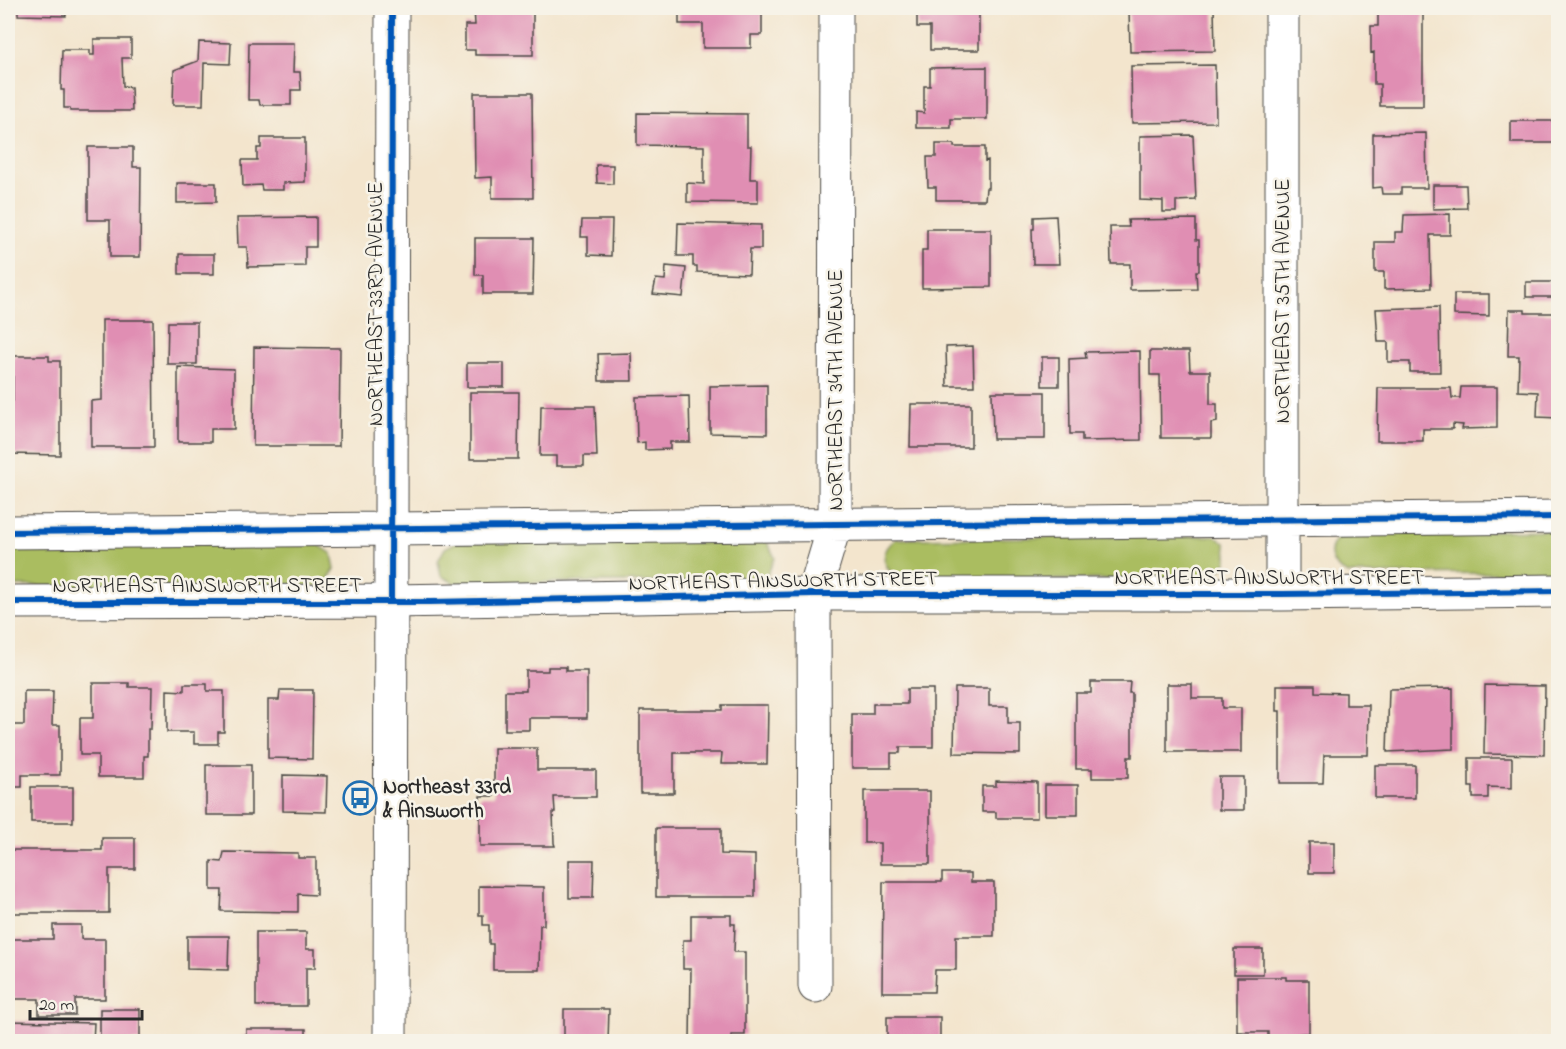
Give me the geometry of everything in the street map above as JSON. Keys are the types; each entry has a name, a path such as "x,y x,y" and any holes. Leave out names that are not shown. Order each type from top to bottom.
{"street":[{"name":"NORTHEAST 33RD AVENUE","path":"390,1041 392,8"},
{"name":"NORTHEAST 34TH AVENUE","path":"815,986 814,594 835,524 836,8"},
{"name":"NORTHEAST 35TH AVENUE","path":"1282,8 1282,594"},
{"path":"8,532 1558,517"},
{"name":"NORTHEAST AINSWORTH STREET","path":"8,602 391,601 814,594 1282,594 1558,591"}],"green space":[{"path":"1558,530 1558,573 1349,574 1337,566 1331,555 1333,544 1344,533"},
{"path":"1215,536 1225,543 1226,561 1217,573 1205,579 902,580 890,571 885,561 886,550 896,539"},
{"path":"765,538 775,558 764,581 454,583 441,576 438,561 445,548 457,542"},
{"path":"316,543 332,554 335,569 327,581 315,586 8,586 8,545"}],"building":[{"path":"18,8 66,8 66,16 18,15"},
{"path":"474,8 533,8 533,55 475,55 475,50 465,50 465,25 475,25"},
{"path":"679,8 752,8 752,12 762,12 762,35 751,35 751,48 703,48 703,24 679,24"},
{"path":"923,8 979,8 979,50 930,50 930,27 917,27 917,14 923,14"},
{"path":"1129,8 1214,8 1215,51 1130,52"},
{"path":"1378,8 1423,8 1423,106 1380,106 1380,84 1374,84 1374,52 1371,53 1371,26 1378,26"},
{"path":"94,39 131,39 131,58 122,58 123,86 131,87 132,111 70,111 70,108 64,108 64,90 61,90 62,50 90,50 90,55 94,55"},
{"path":"199,42 231,43 230,64 204,63 203,105 173,105 174,70 198,61"},
{"path":"249,43 294,43 293,72 300,72 301,90 291,90 291,105 260,105 259,100 248,100"},
{"path":"1215,65 1216,122 1132,123 1131,66"},
{"path":"987,67 987,119 951,119 951,128 916,128 916,112 924,113 924,86 930,86 930,68"},
{"path":"474,93 532,93 533,198 492,198 492,177 475,178"},
{"path":"637,113 747,114 747,146 751,146 750,179 758,179 758,203 687,202 687,183 704,184 704,146 637,145"},
{"path":"1511,121 1558,121 1558,143 1511,143"},
{"path":"1426,133 1427,188 1401,188 1401,194 1382,194 1381,187 1373,188 1373,134"},
{"path":"1193,135 1196,200 1176,201 1176,212 1163,212 1163,201 1140,200 1140,136"},
{"path":"261,138 305,138 305,182 283,183 283,190 262,190 261,185 243,186 242,160 257,160 257,148 261,148"},
{"path":"936,144 954,144 954,147 985,147 985,161 988,160 988,188 986,188 985,200 936,200 936,187 928,187 927,157 936,157"},
{"path":"88,147 133,147 133,167 141,167 140,257 110,257 110,220 88,220"},
{"path":"596,165 613,165 613,184 597,183"},
{"path":"177,183 216,183 216,202 177,203"},
{"path":"1433,185 1466,185 1467,208 1433,209"},
{"path":"1450,214 1450,235 1430,235 1431,288 1384,289 1384,272 1375,272 1375,242 1395,242 1395,232 1403,232 1404,215"},
{"path":"1056,216 1059,264 1033,264 1034,217"},
{"path":"316,217 316,247 305,247 305,266 248,267 247,247 238,247 237,218"},
{"path":"1196,219 1196,240 1199,240 1197,289 1130,290 1130,264 1111,264 1110,227 1129,227 1128,220"},
{"path":"582,220 612,220 611,256 588,255 588,237 581,237"},
{"path":"678,223 761,225 761,249 750,249 749,274 697,272 697,266 693,266 693,256 677,256"},
{"path":"927,229 991,229 991,287 922,288 922,250 927,250"},
{"path":"475,238 534,238 533,294 483,294 483,275 475,275"},
{"path":"179,254 214,254 214,274 179,274"},
{"path":"666,266 686,268 683,297 653,294 656,279 665,280"},
{"path":"1526,282 1558,282 1558,297 1526,297"},
{"path":"1454,294 1489,294 1489,316 1454,315"},
{"path":"1439,307 1440,372 1410,372 1410,362 1388,362 1388,342 1378,342 1376,309"},
{"path":"1509,310 1525,310 1525,313 1558,313 1558,418 1537,417 1538,392 1518,391 1519,356 1508,356"},
{"path":"102,320 153,320 154,447 91,447 91,401 102,400"},
{"path":"168,322 197,322 197,364 167,364"},
{"path":"973,346 974,386 947,386 946,347"},
{"path":"254,347 340,348 339,446 253,446"},
{"path":"1140,351 1141,440 1082,441 1082,434 1070,434 1069,359 1086,358 1085,352"},
{"path":"1150,351 1189,351 1190,371 1210,371 1210,404 1217,404 1217,422 1211,423 1211,438 1161,438 1160,375 1150,375"},
{"path":"631,353 632,381 599,381 598,354"},
{"path":"13,356 49,356 49,361 60,361 60,455 8,454 8,401 13,401"},
{"path":"1042,357 1059,357 1059,386 1042,386"},
{"path":"467,363 504,363 504,387 467,387"},
{"path":"178,367 234,369 234,429 211,429 211,442 178,442"},
{"path":"767,385 767,434 710,433 710,386"},
{"path":"1461,387 1497,387 1497,428 1462,429 1463,425 1453,424 1453,429 1423,429 1423,441 1377,441 1378,388 1451,388 1452,398 1460,398"},
{"path":"470,392 519,392 518,459 470,459"},
{"path":"992,392 1045,392 1045,439 993,439"},
{"path":"689,396 690,442 670,442 670,449 645,450 645,442 637,443 636,397"},
{"path":"911,404 971,404 971,447 910,447"},
{"path":"541,406 595,406 597,456 584,456 584,466 556,466 556,456 540,456"},
{"path":"548,667 566,667 566,671 587,671 587,718 529,718 529,730 505,730 505,691 526,691 526,671 548,671"},
{"path":"1091,682 1130,682 1132,757 1128,757 1128,778 1092,778 1092,769 1076,769 1076,693 1091,693"},
{"path":"93,683 129,683 129,687 152,687 151,729 148,729 148,756 144,756 144,777 98,777 98,755 80,755 80,718 93,718"},
{"path":"184,684 207,684 207,691 224,691 224,732 218,732 218,744 194,744 194,732 167,732 167,690 184,691"},
{"path":"1167,684 1192,684 1192,698 1222,698 1222,708 1241,708 1241,752 1167,752"},
{"path":"1277,685 1315,685 1315,692 1346,693 1346,705 1369,705 1368,755 1324,755 1323,783 1280,783 1280,711 1277,711"},
{"path":"1485,685 1545,686 1544,755 1484,754"},
{"path":"955,688 989,688 989,706 1008,706 1008,723 1020,723 1020,754 954,753"},
{"path":"1453,688 1453,749 1387,752 1389,689"},
{"path":"907,689 933,689 933,747 900,747 900,753 891,753 891,768 852,768 852,714 873,714 873,704 907,704"},
{"path":"280,690 313,690 312,759 268,758 268,700 279,700"},
{"path":"24,691 53,691 52,725 60,725 60,775 22,775 22,787 8,787 8,725 24,725"},
{"path":"722,705 768,705 767,764 721,764 722,753 674,753 674,793 640,793 640,710 722,710"},
{"path":"494,748 537,748 537,770 596,770 596,797 554,797 555,846 480,846 480,796 494,796"},
{"path":"1469,758 1512,758 1512,788 1488,787 1488,798 1473,798 1473,787 1469,787"},
{"path":"206,765 251,765 251,815 206,815"},
{"path":"1375,765 1415,765 1415,798 1375,798"},
{"path":"283,775 327,776 326,812 283,811"},
{"path":"1219,777 1244,777 1244,810 1219,810"},
{"path":"996,781 1037,782 1037,818 996,818 996,812 982,812 982,786 996,786"},
{"path":"1045,785 1078,785 1078,815 1045,815"},
{"path":"31,787 73,787 73,822 31,822"},
{"path":"864,791 930,791 930,864 880,864 880,843 864,843"},
{"path":"656,828 721,828 721,854 755,855 755,897 656,897"},
{"path":"102,838 135,838 135,869 109,869 109,913 8,913 8,850 102,850"},
{"path":"1309,842 1334,842 1334,873 1309,873"},
{"path":"224,852 298,853 298,858 316,858 316,895 298,894 298,912 221,911 222,890 211,890 211,861 222,862"},
{"path":"569,860 594,860 593,898 569,898"},
{"path":"942,873 971,873 971,882 994,882 994,936 956,936 956,970 935,970 934,992 882,992 883,882 942,882"},
{"path":"479,886 544,887 544,925 540,925 539,970 493,970 493,944 489,944 489,925 483,925 483,915 479,915"},
{"path":"691,915 731,915 731,924 735,924 734,952 745,952 745,1035 731,1035 731,1042 690,1042 691,969 683,969 683,940 691,940"},
{"path":"53,925 81,925 81,939 105,939 105,999 75,999 75,1015 39,1015 39,999 8,999 8,939 53,939"},
{"path":"256,932 306,932 306,949 315,949 315,968 306,968 306,1006 256,1006"},
{"path":"187,936 229,936 228,970 187,969"},
{"path":"1234,949 1263,949 1263,974 1234,974"},
{"path":"1237,977 1286,977 1286,980 1309,980 1309,1033 1293,1034 1293,1042 1268,1042 1268,1032 1237,1032"},
{"path":"100,1009 140,1009 140,1041 100,1041"},
{"path":"564,1009 609,1009 608,1042 564,1042"},
{"path":"887,1017 940,1017 940,1042 887,1042"},
{"path":"8,1021 94,1023 93,1042 8,1042"},
{"path":"246,1029 306,1029 306,1042 241,1042 241,1036 246,1036"}],"cycle path":[{"path":"391,601 392,8"},
{"path":"8,532 1558,517"},
{"path":"8,602 431,602 814,594 1282,594 1558,591"}],"place":[{"name":"Northeast 33rd & Ainsworth","path":"360,798"}]}
